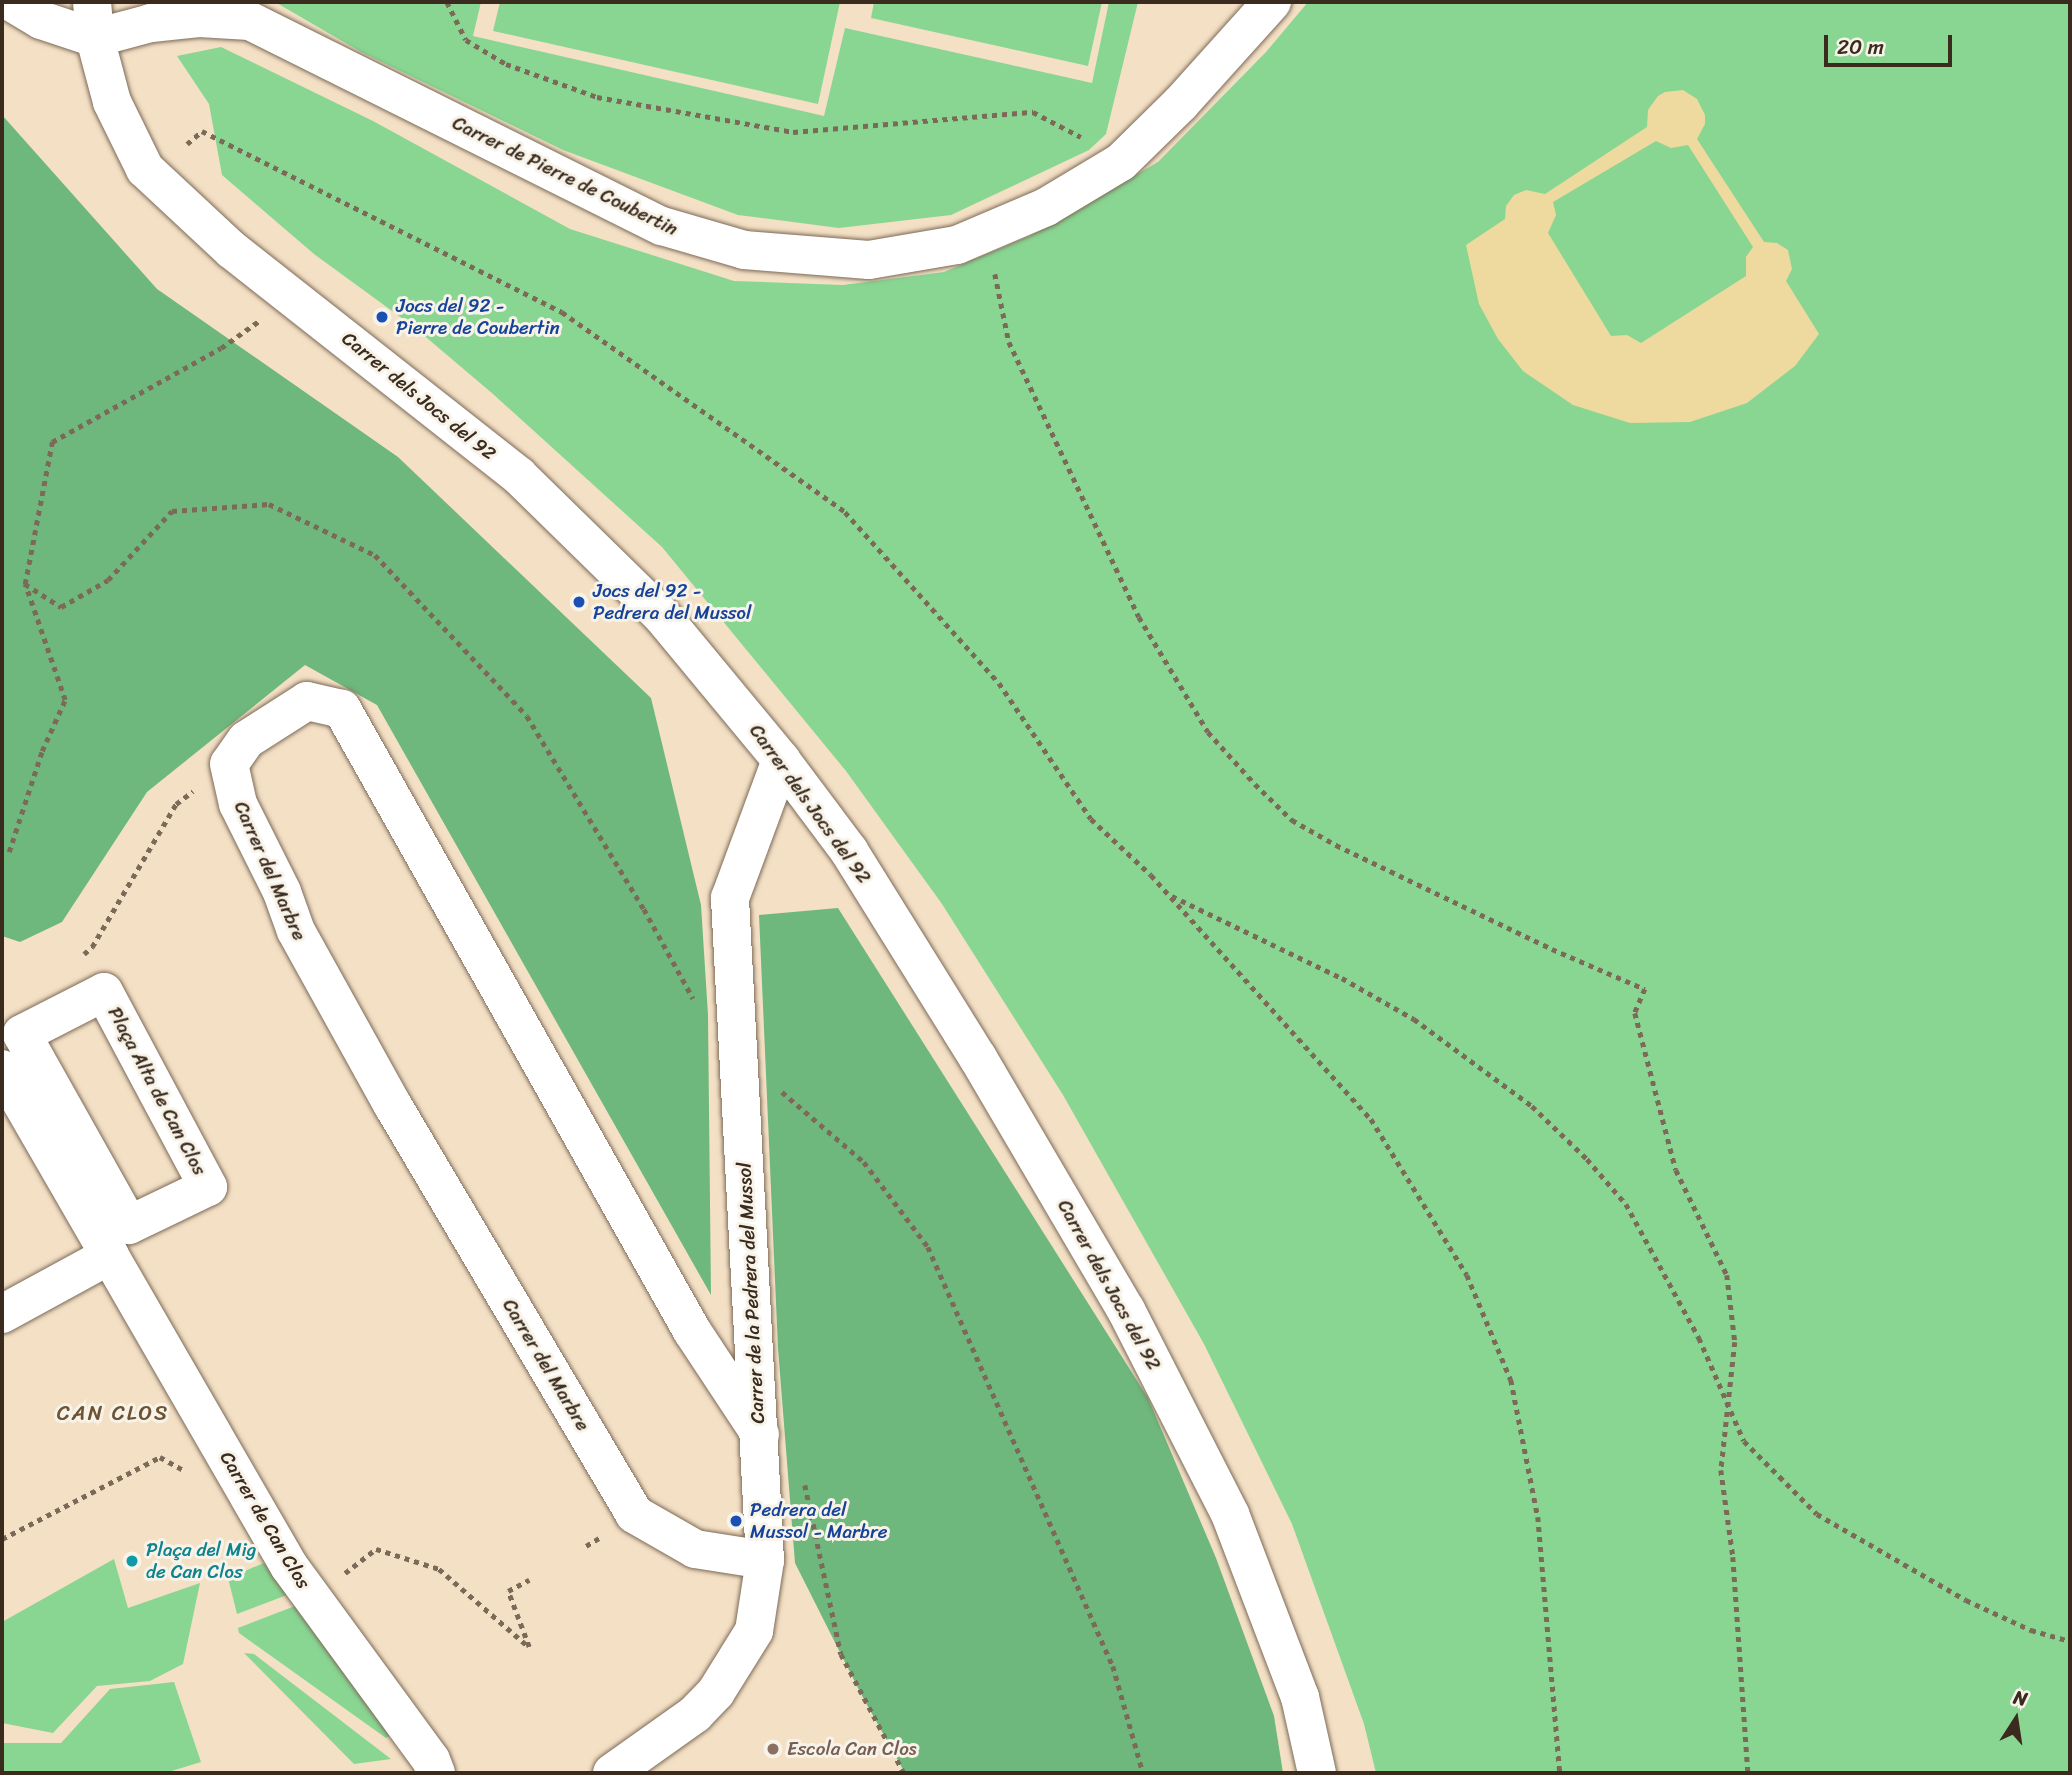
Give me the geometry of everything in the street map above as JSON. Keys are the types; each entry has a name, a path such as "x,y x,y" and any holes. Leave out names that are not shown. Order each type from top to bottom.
{"street":[{"path":"11,2 41,20 94,20"},
{"name":"Carrer de Pierre de Coubertin","path":"94,20 159,12 199,18 242,12 662,226 744,250 869,260 957,245 1046,206 1121,162 1181,103 1272,2"},
{"name":"Carrer dels Jocs del 92","path":"94,20 112,102 145,169 232,250 519,476 662,616 781,760 856,863 978,1058 1126,1310 1230,1514 1300,1697 1317,1773"},
{"path":"229,764 246,740 307,701 342,709 692,1331 760,1434"},
{"name":"Carrer de la Pedrera del Mussol","path":"612,1773 695,1714 716,1692 754,1631 765,1560 730,898 781,760"},
{"name":"Carrer del Marbre","path":"229,764 238,804 282,892 296,931 392,1104 634,1514 695,1549 765,1560"},
{"name":"Plaça Alta de Can Clos","path":"104,992 208,1187 129,1224 22,1034 104,992"},
{"name":"Carrer de Can Clos","path":"2,1069 289,1566 430,1760 436,1773"},
{"path":"2,1314 110,1255"}],"path":[{"path":"447,2 466,40 506,64 597,97 793,132 1033,112 1085,139"},
{"path":"187,144 202,131 562,312 845,512 999,683 1091,819 1168,894 1371,1119 1467,1275 1511,1380 1538,1517 1560,1773"},
{"path":"992,262 1009,342 1139,617 1208,732 1292,820 1452,902 1645,989 1635,1013 1676,1170 1727,1275 1735,1342 1721,1470 1733,1557 1748,1773"},
{"path":"9,852 42,751 65,700 25,584 52,442 221,348 260,321"},
{"path":"25,584 61,607 108,580 172,511 269,504 375,555 527,716 644,909 695,1003"},
{"path":"75,963 92,947 176,804 229,764"},
{"path":"1168,894 1342,978 1415,1018 1532,1106 1626,1204 1699,1338 1744,1441 1817,1514 1966,1600 2031,1630 2070,1641"},
{"path":"785,1095 864,1163 928,1247 1113,1666 1143,1773"},
{"path":"2,1539 160,1457 184,1470"},
{"path":"804,1482 841,1654 904,1773"},
{"path":"586,1546 605,1534"},
{"path":"341,1576 376,1549 439,1569 529,1647 508,1591 529,1580"}],"green space":[{"path":"275,2 481,2 473,36 824,116 845,28 1092,83 1109,2 1138,2 1106,134 1089,150 951,215 839,228 738,215 563,150 361,52"},
{"path":"500,2 840,2 818,104 493,31"},
{"path":"874,2 1102,2 1088,66 871,18"},
{"path":"1308,2 2070,2 2070,1773 1376,1773 1364,1724 1292,1524 1204,1344 1063,1095 942,904 846,771 662,547 493,394 414,327 314,254 222,175 209,104 177,56 221,47 373,121 570,229 734,281 843,285 944,272 1030,236 1158,162 1266,52"},
{"path":"2,115 157,289 398,457 651,698 701,905 708,1015 711,1295 377,705 305,665 147,792 62,922 20,942 2,936"},
{"path":"838,908 1148,1398 1216,1558 1274,1716 1283,1773 905,1773 861,1694 795,1563 778,1348 759,915"},
{"path":"114,1559 128,1608 200,1583 183,1664 150,1681 97,1686 53,1733 2,1723 2,1622"},
{"path":"264,1563 287,1595 237,1614 228,1578"},
{"path":"295,1606 390,1736 386,1738 239,1633 238,1628"},
{"path":"244,1653 254,1654 391,1759 354,1764"},
{"path":"174,1682 201,1762 165,1773 2,1773 2,1743 61,1743 110,1689"}],"sand":[{"path":"1683,90 1697,99 1705,115 1705,124 1697,139 1764,242 1777,243 1788,250 1792,269 1786,281 1819,334 1795,366 1747,403 1690,422 1630,423 1573,405 1523,371 1498,339 1479,304 1466,245 1505,219 1506,206 1514,195 1526,190 1545,194 1647,127 1648,110 1658,96 1665,92","holes":["1656,141 1671,148 1688,145 1753,247 1746,257 1746,276 1641,343 1627,335 1611,336 1548,233 1556,215 1553,202"]}],"place":[{"name":"Jocs del 92 - Pierre de Coubertin","path":"382,317"},
{"name":"Jocs del 92 - Pedrera del Mussol","path":"579,602"},
{"name":"Pedrera del Mussol - Marbre","path":"736,1521"},
{"name":"Plaça del Mig de Can Clos","path":"132,1561"},
{"name":"Escola Can Clos","path":"773,1749"}],"district":[{"name":"CAN CLOS","path":"113,1413"}]}
